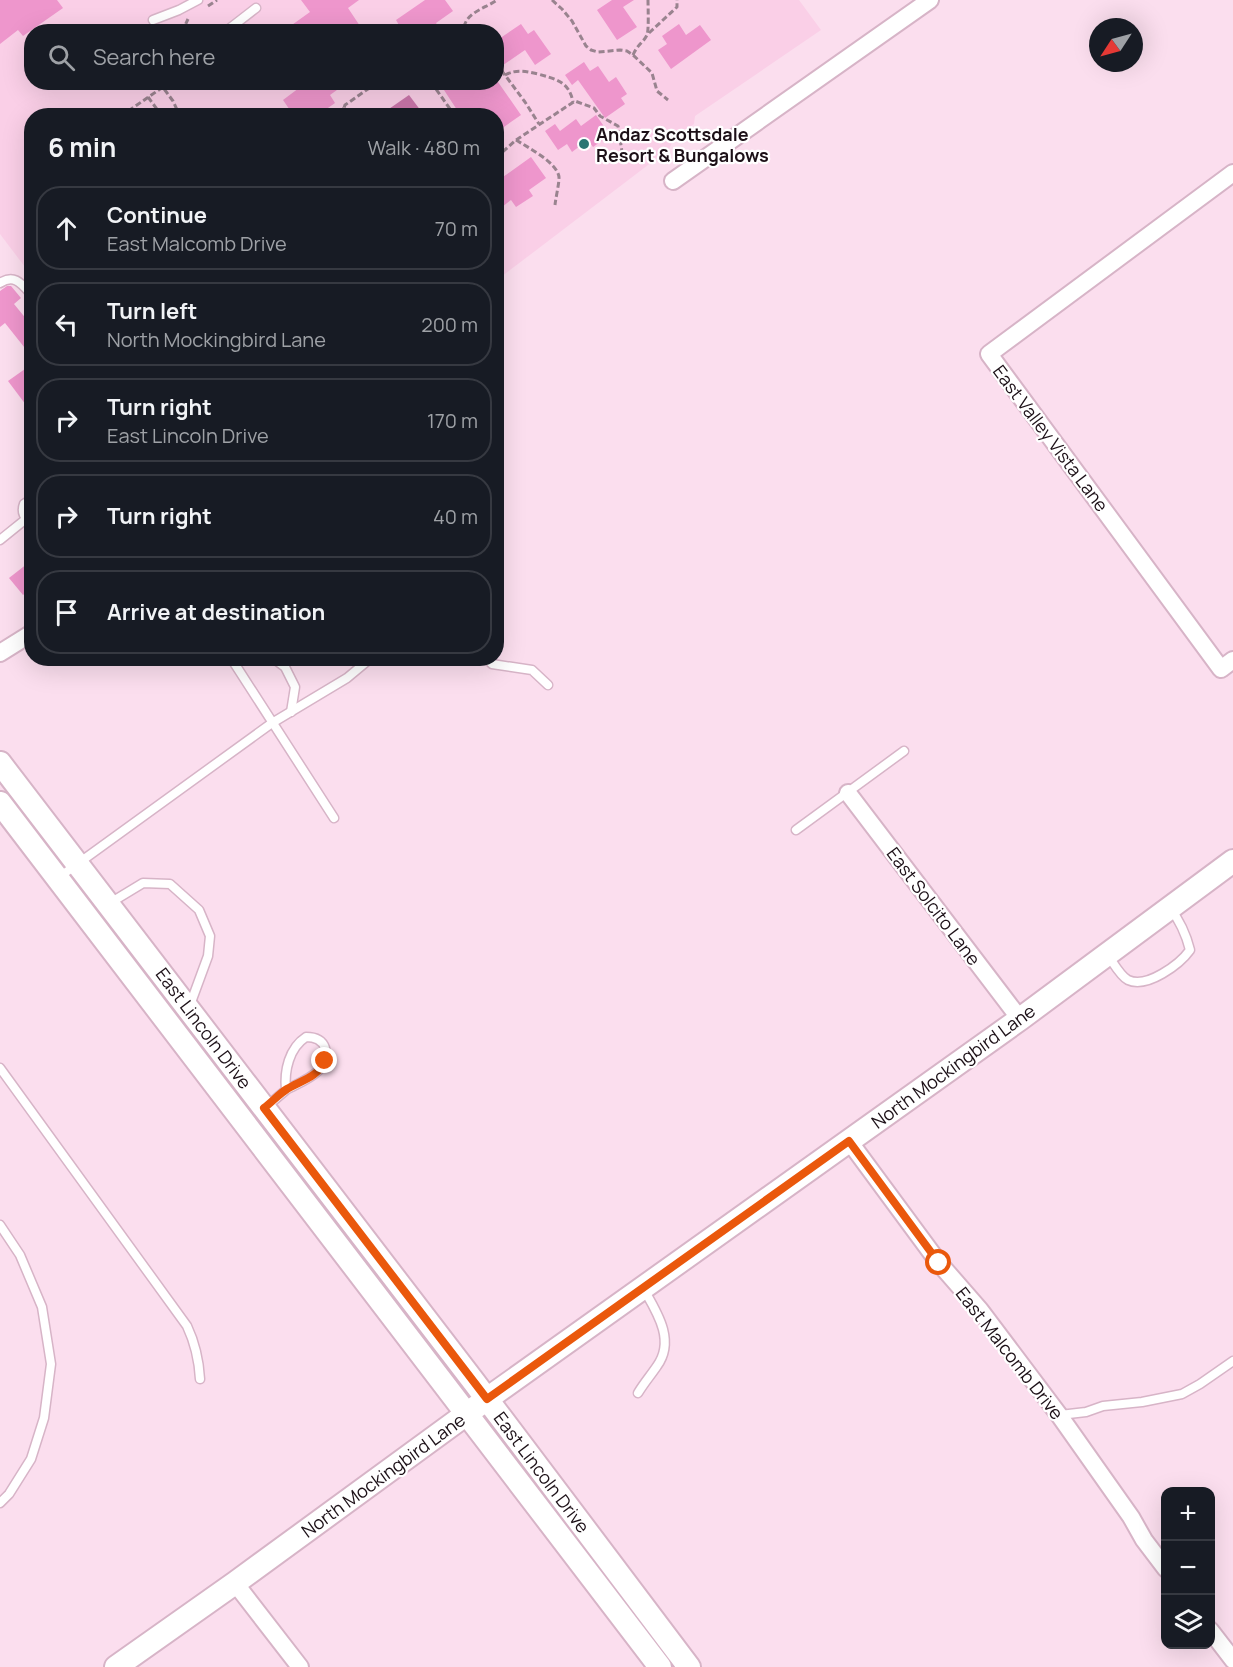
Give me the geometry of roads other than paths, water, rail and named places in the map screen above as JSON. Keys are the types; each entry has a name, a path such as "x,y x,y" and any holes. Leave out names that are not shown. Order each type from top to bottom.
{"main road":[{"name":"East Lincoln Drive","path":"0,763 689,1667"},
{"name":"East Lincoln Drive","path":"0,803 658,1664"},
{"name":"North Mockingbird Lane","path":"116,1667 1020,1019 1233,861"},
{"path":"241,1118 263,1106"},
{"path":"658,1664 674,1647"}],"street":[{"path":"673,181 930,0"},
{"name":"East Valley Vista Lane","path":"1233,173 989,354 1221,669 1233,660"},
{"path":"0,653 24,638"},
{"name":"East Solcito Lane","path":"848,793 1020,1019"},
{"name":"East Malcomb Drive","path":"849,1141 939,1263 980,1310 1059,1415 1161,1562"},
{"path":"236,1583 300,1667"},
{"path":"1215,1637 1233,1660"}],"lane":[{"path":"153,20 198,0"},
{"path":"235,24 256,8"},
{"path":"0,283 5,279 14,279 24,287"},
{"path":"0,540 24,524"},
{"path":"236,666 334,818"},
{"path":"283,666 295,687 291,712"},
{"path":"58,878 272,723 347,678 361,666"},
{"path":"504,666 532,670 548,685"},
{"path":"796,830 904,751"},
{"path":"108,904 143,883 170,884 199,910 210,936 208,956 188,1008"},
{"path":"1107,954 1126,980 1136,983 1158,976 1183,960 1191,950 1178,918 1170,907"},
{"path":"263,1106 322,1067 325,1061 325,1050 319,1039 306,1037 295,1046 286,1072 286,1090"},
{"path":"0,1068 187,1326 196,1351 200,1379"},
{"path":"0,1225 20,1255 42,1307 51,1364 44,1418 31,1459 9,1494 0,1503"},
{"path":"638,1393 658,1366 664,1347 664,1332 660,1316 643,1288"},
{"path":"1059,1415 1182,1394 1233,1361"}],"place":[{"name":"Andaz Scottsdale Resort & Bungalows","path":"584,144"}]}
